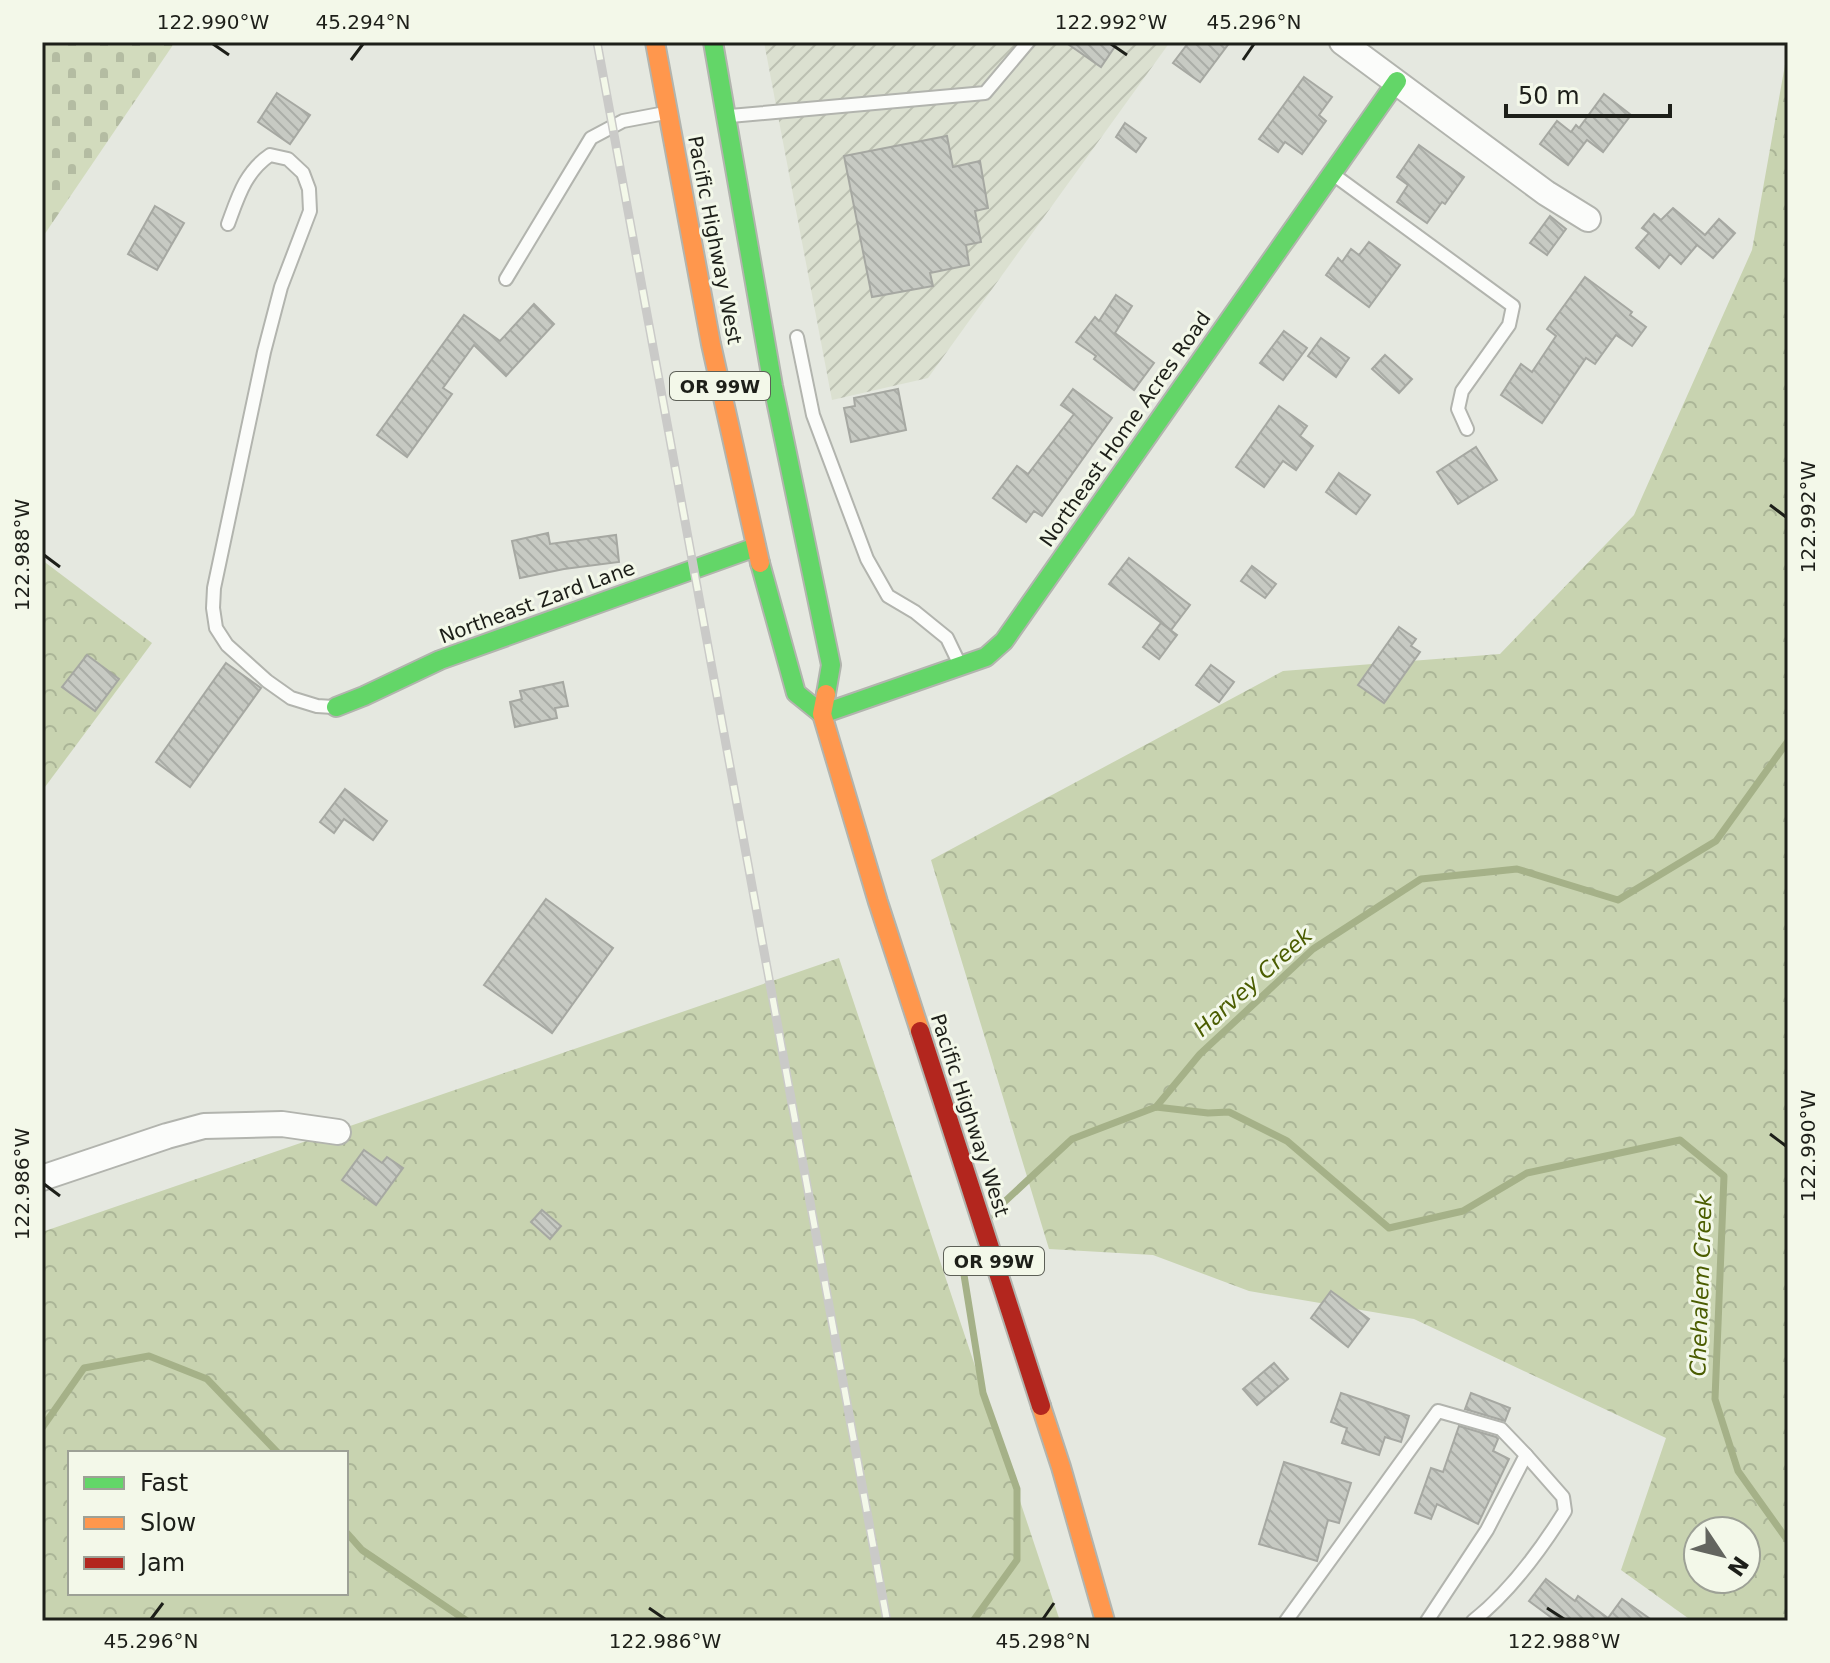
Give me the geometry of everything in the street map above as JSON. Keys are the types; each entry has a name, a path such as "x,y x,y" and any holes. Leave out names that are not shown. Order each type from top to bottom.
{"main road":[{"name":"Pacific Highway West","path":"655,42 711,344 756,547 796,693 822,714"},
{"name":"Pacific Highway West","path":"713,42 773,386 831,665 822,714 878,902 1061,1467 1105,1621"},
{"name":"Northeast Home Acres Road","path":"822,714 986,657 1004,641 1397,81"},
{"name":"Northeast Zard Lane","path":"336,707 440,660 756,547"}],"street":[{"path":"1342,42 1546,193 1588,219"},
{"path":"42,1178 204,1126 282,1124 338,1132"}],"lane":[{"path":"727,116 985,93 1028,42"},
{"path":"506,279 591,138 623,121 668,113"},
{"path":"228,224 243,184 257,163 270,155 288,159 303,173 309,189 310,211 281,287 236,475 214,588 216,628 227,645 291,698 317,706 336,707"},
{"path":"1332,173 1513,306 1509,325 1462,391 1458,409 1467,429"},
{"path":"797,337 813,415 867,559 888,596 915,612 947,638 961,666"},
{"path":"1286,1621 1438,1411 1501,1429 1563,1497 1565,1511 1518,1577 1473,1621"},
{"path":"1427,1621 1487,1530 1526,1455"}],"shaded area":[{"path":"764,42 1170,42 928,378 832,400"}],"green space":[{"path":"42,42 175,42 42,238"},
{"path":"1788,48 1788,1621 1692,1621 1621,1570 1666,1438 1414,1319 1249,1291 1153,1255 1049,1249 931,860 1283,671 1500,654 1634,515 1752,250"},
{"path":"42,560 152,643 42,791"},
{"path":"839,958 1060,1621 42,1621 42,1232"}],"building":[{"path":"1065,42 1118,42 1101,67"},
{"path":"1189,42 1230,42 1200,82 1173,63"},
{"path":"1304,77 1332,97 1319,115 1326,121 1302,154 1285,142 1278,152 1259,139"},
{"path":"277,93 310,115 290,144 258,122"},
{"path":"1604,94 1631,115 1603,152 1587,140 1568,165 1540,144 1557,121 1571,132 1576,125 1579,128"},
{"path":"1125,123 1146,138 1136,152 1116,137"},
{"path":"947,136 953,167 980,161 988,208 975,211 981,242 966,245 969,265 930,273 933,286 872,297 844,156"},
{"path":"1419,145 1464,177 1427,223 1397,202 1408,185 1397,177"},
{"path":"155,206 184,223 157,270 128,254"},
{"path":"1673,208 1705,235 1719,219 1735,233 1713,258 1697,245 1681,264 1670,254 1659,268 1636,248 1649,233 1642,228 1654,214 1661,220"},
{"path":"1550,216 1566,229 1547,255 1530,243"},
{"path":"1369,242 1400,265 1369,307 1326,275 1338,258 1342,262 1351,249 1359,255"},
{"path":"1585,277 1632,312 1630,315 1646,327 1632,346 1616,335 1595,364 1586,358 1542,423 1501,395 1521,364 1532,372 1556,336 1547,329"},
{"path":"1116,295 1132,306 1115,333 1154,363 1134,390 1076,342 1095,317 1099,321"},
{"path":"534,304 554,324 506,376 474,345 443,388 452,394 407,457 377,435 464,315 500,341"},
{"path":"1284,331 1307,348 1283,380 1260,363"},
{"path":"1321,338 1349,358 1336,377 1308,356"},
{"path":"1385,355 1412,379 1399,393 1372,369"},
{"path":"898,389 906,430 851,442 844,408 855,406 854,398"},
{"path":"1073,389 1112,418 1042,516 1034,511 1026,522 993,498 1017,466 1028,474 1074,414 1061,405"},
{"path":"1279,406 1307,426 1300,436 1313,446 1296,470 1283,461 1264,487 1236,467"},
{"path":"1476,447 1497,480 1458,504 1437,472"},
{"path":"1339,473 1370,495 1356,514 1326,492"},
{"path":"548,533 550,544 616,535 619,562 520,578 512,541"},
{"path":"1129,558 1190,605 1171,630 1109,584"},
{"path":"1252,566 1276,584 1265,598 1241,581"},
{"path":"1161,623 1177,635 1159,659 1143,647"},
{"path":"1399,627 1416,639 1411,646 1420,652 1384,703 1358,685"},
{"path":"87,655 119,679 95,711 62,687"},
{"path":"226,663 261,688 190,787 156,762"},
{"path":"1211,665 1234,682 1219,702 1196,685"},
{"path":"563,682 568,706 555,708 557,718 515,727 510,702 522,699 520,691"},
{"path":"345,789 387,821 373,840 344,819 334,833 320,822"},
{"path":"546,899 613,948 552,1033 484,985"},
{"path":"364,1150 382,1163 387,1157 403,1168 376,1205 342,1180"},
{"path":"542,1210 561,1226 550,1239 531,1222"},
{"path":"1331,1291 1369,1319 1348,1347 1311,1318"},
{"path":"1274,1363 1288,1379 1257,1405 1243,1389"},
{"path":"1341,1393 1409,1416 1401,1442 1385,1437 1379,1455 1342,1443 1347,1428 1331,1422"},
{"path":"1471,1393 1510,1408 1505,1421 1465,1409"},
{"path":"1459,1426 1496,1437 1493,1451 1509,1459 1478,1524 1437,1504 1431,1519 1415,1513 1431,1468 1443,1472"},
{"path":"1284,1462 1351,1483 1339,1523 1328,1520 1317,1561 1259,1544"},
{"path":"1546,1579 1575,1601 1578,1596 1608,1618 1622,1599 1653,1621 1556,1621 1529,1601"}],"waterway":[{"name":"Harvey Creek","path":"1156,1107 1200,1054 1313,949 1421,879 1517,869 1618,900 1716,841 1788,741"},
{"name":"Chehalem Creek","path":"995,1216 1000,1206 1072,1139 1156,1107 1208,1113 1229,1112 1287,1141 1389,1228 1463,1211 1527,1173 1680,1140 1724,1176 1715,1399 1738,1471 1788,1541"},
{"name":"Chehalem Creek","path":"973,1621 1017,1560 1017,1489 983,1393 964,1275 976,1252"},
{"name":"Chehalem Creek","path":"42,1428 84,1368 149,1356 207,1379 276,1451"},
{"name":"Chehalem Creek","path":"348,1534 362,1550 467,1621"}],"railway":[{"path":"597,42 887,1621"}],"traffic: fast":[{"path":"713,42 773,386 831,665 826,694"},
{"path":"822,714 986,657 1004,641 1397,81"},
{"path":"336,707 440,660 756,547"},
{"path":"760,563 796,693 822,714"}],"traffic: slow":[{"path":"655,42 711,344 760,563"},
{"path":"826,694 822,714 920,1031"},
{"path":"1041,1406 1105,1621"}],"traffic: jam":[{"path":"920,1031 1041,1406"}]}
